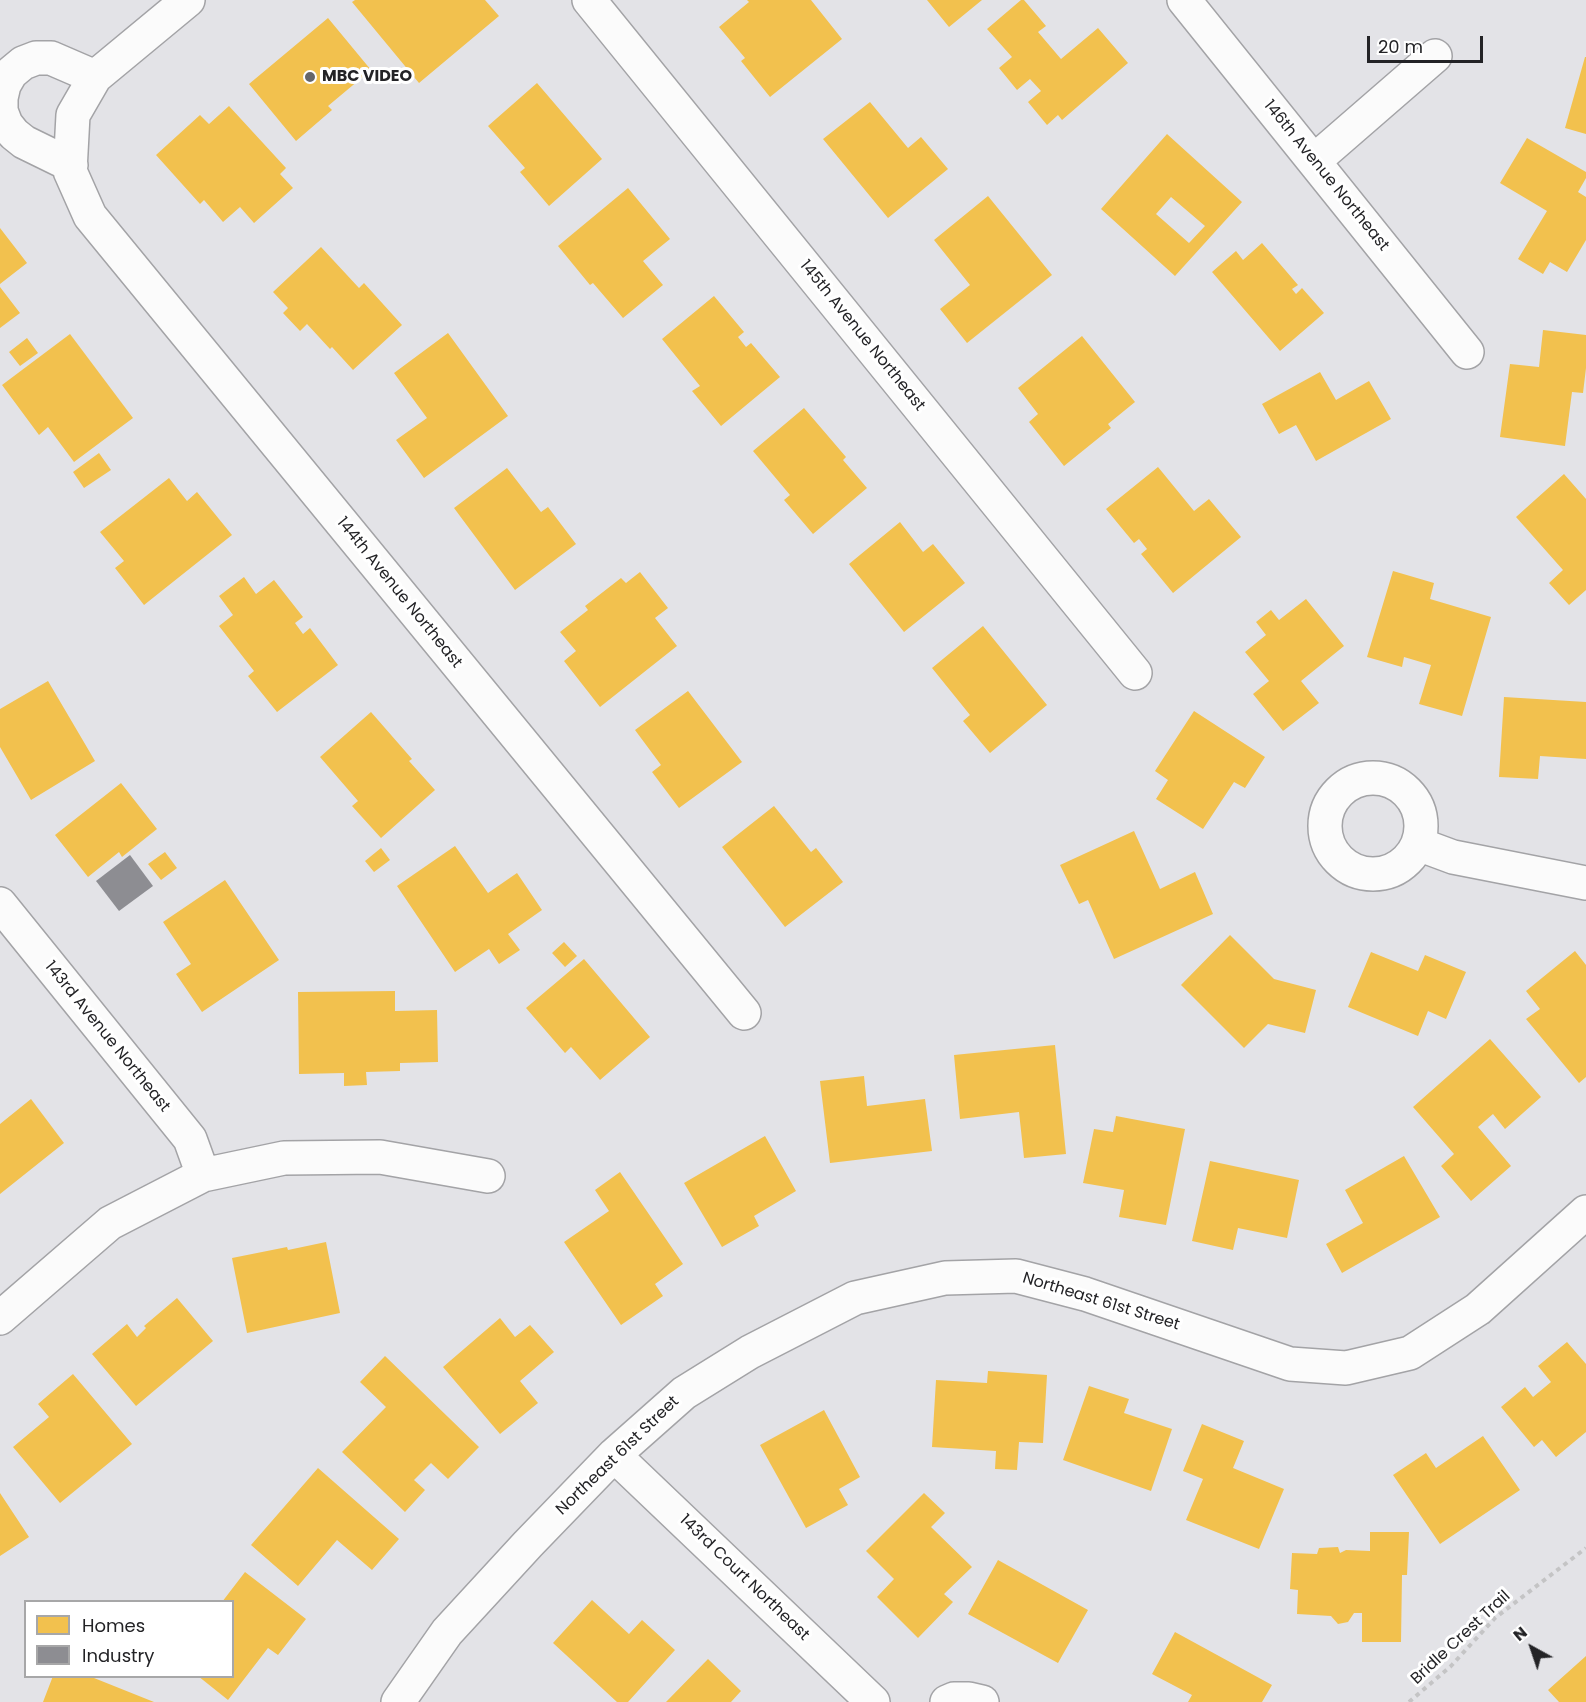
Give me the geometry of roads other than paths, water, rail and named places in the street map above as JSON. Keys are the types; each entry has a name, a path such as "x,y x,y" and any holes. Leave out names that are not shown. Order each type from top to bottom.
{"street":[{"path":"71,165 24,142 6,124 1,111 1,98 4,85 11,73 23,63 36,58 51,57 95,77 188,0"},
{"name":"145th Avenue Northeast","path":"590,0 1135,673"},
{"name":"146th Avenue Northeast","path":"1184,0 1467,352"},
{"path":"1314,161 1435,56"},
{"name":"144th Avenue Northeast","path":"95,77 73,115 70,171 90,216 744,1013"},
{"path":"1418,844 1453,857 1586,883"},
{"name":"143rd Avenue Northeast","path":"0,904 190,1139 203,1175"},
{"path":"0,1318 110,1223 203,1175 284,1158 380,1157 488,1176"},
{"name":"Northeast 61st Street","path":"398,1702 447,1632 528,1544 614,1455 684,1393 750,1352 855,1298 945,1278 1016,1276 1085,1294 1290,1364 1346,1368 1410,1353 1478,1309 1586,1212"},
{"name":"143rd Court Northeast","path":"614,1455 873,1702"},
{"path":"947,1702 954,1699 969,1699 982,1702"}],"place":[{"name":"MBC VIDEO","path":"310,77"}]}
